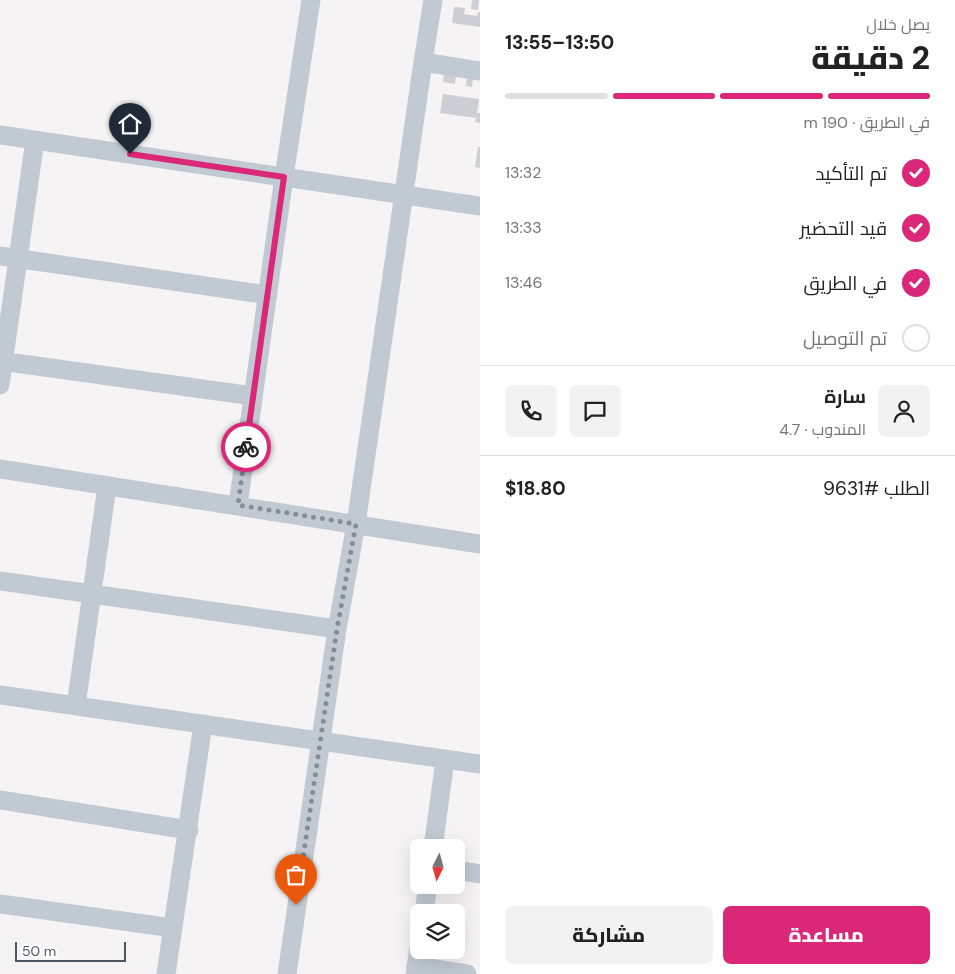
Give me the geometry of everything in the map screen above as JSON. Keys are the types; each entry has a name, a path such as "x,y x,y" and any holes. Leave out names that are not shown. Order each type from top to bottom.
{"street":[{"path":"238,505 311,0"},
{"path":"287,974 320,742 337,629 356,524 433,0"},
{"path":"423,62 480,71"},
{"path":"0,135 480,206"},
{"path":"0,385 9,257 35,140"},
{"path":"9,257 268,294"},
{"path":"2,361 253,396"},
{"path":"0,469 356,524 479,539"},
{"path":"76,706 107,486"},
{"path":"0,581 337,629"},
{"path":"0,695 480,764"},
{"path":"166,974 203,724"},
{"path":"434,839 445,760"},
{"path":"0,800 188,830"},
{"path":"465,872 480,874"},
{"path":"0,904 173,928"},
{"path":"417,963 467,974"}],"building":[{"path":"472,0 479,0 478,10 471,9"},
{"path":"454,7 465,8 464,14 477,16 478,12 480,12 480,27 452,23"},
{"path":"444,74 456,75 455,84 443,82"},
{"path":"467,77 473,78 472,87 466,86"},
{"path":"443,94 479,99 477,113 480,113 480,123 475,122 476,118 440,113"},
{"path":"478,147 480,147 480,168 475,167"}],"way so far":[{"path":"246,447 238,505 356,524 337,629 296,905"}],"route":[{"path":"130,154 284,177 246,447"}]}
